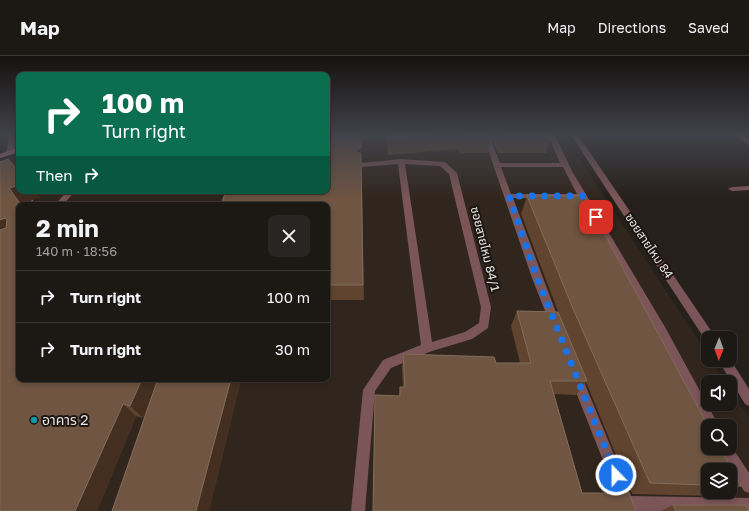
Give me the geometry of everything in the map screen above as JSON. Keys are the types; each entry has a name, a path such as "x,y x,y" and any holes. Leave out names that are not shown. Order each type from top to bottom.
{"street":[{"path":"494,156 559,335"},
{"path":"561,156 564,165 609,238 708,419"},
{"name":"ซอยสายไหม 84","path":"588,156 705,331"},
{"path":"401,161 427,348"},
{"name":"ซอยสายไหม 84/1","path":"358,511 369,390 387,364 427,348 468,336 484,325 486,307 453,173 442,164 401,161 361,165"},
{"path":"497,165 564,165"},
{"path":"0,176 16,170"},
{"path":"732,189 749,188"},
{"path":"62,202 70,194"},
{"path":"243,202 250,198 251,194"},
{"path":"509,196 583,196"},
{"path":"728,367 749,400"},
{"path":"574,370 628,507 749,504"},
{"path":"729,455 749,486"}],"shaded area":[{"path":"15,156 16,194 330,194 330,156 578,156 701,344 701,367 715,367 721,375 701,375 701,411 737,411 737,400 749,418 749,511 0,511 0,161"}],"building":[{"path":"330,156 361,156 363,285 330,285 330,202 222,202 225,194 330,194"},
{"path":"8,159 16,168 16,186 9,188 19,202 16,202 16,382 141,382 130,406 123,404 75,511 0,511 0,230 6,228 7,220 5,218 0,220 0,162"},
{"path":"527,196 584,196 704,419 701,419 701,455 724,455 728,463 701,463 701,485 650,483 574,311"},
{"path":"517,311 558,312 587,381 550,381 582,493 629,493 636,511 373,511 375,395 400,396 400,387 405,387 403,354 494,357 496,363 531,363"},
{"path":"157,382 230,382 196,511 112,511"},
{"path":"737,479 741,486 737,486"},
{"path":"673,505 746,505 749,511 676,511"}],"place":[{"name":"อาคาร 2","path":"34,420"}],"route":[{"path":"596,217 583,196 509,196 537,278 616,475"}]}
